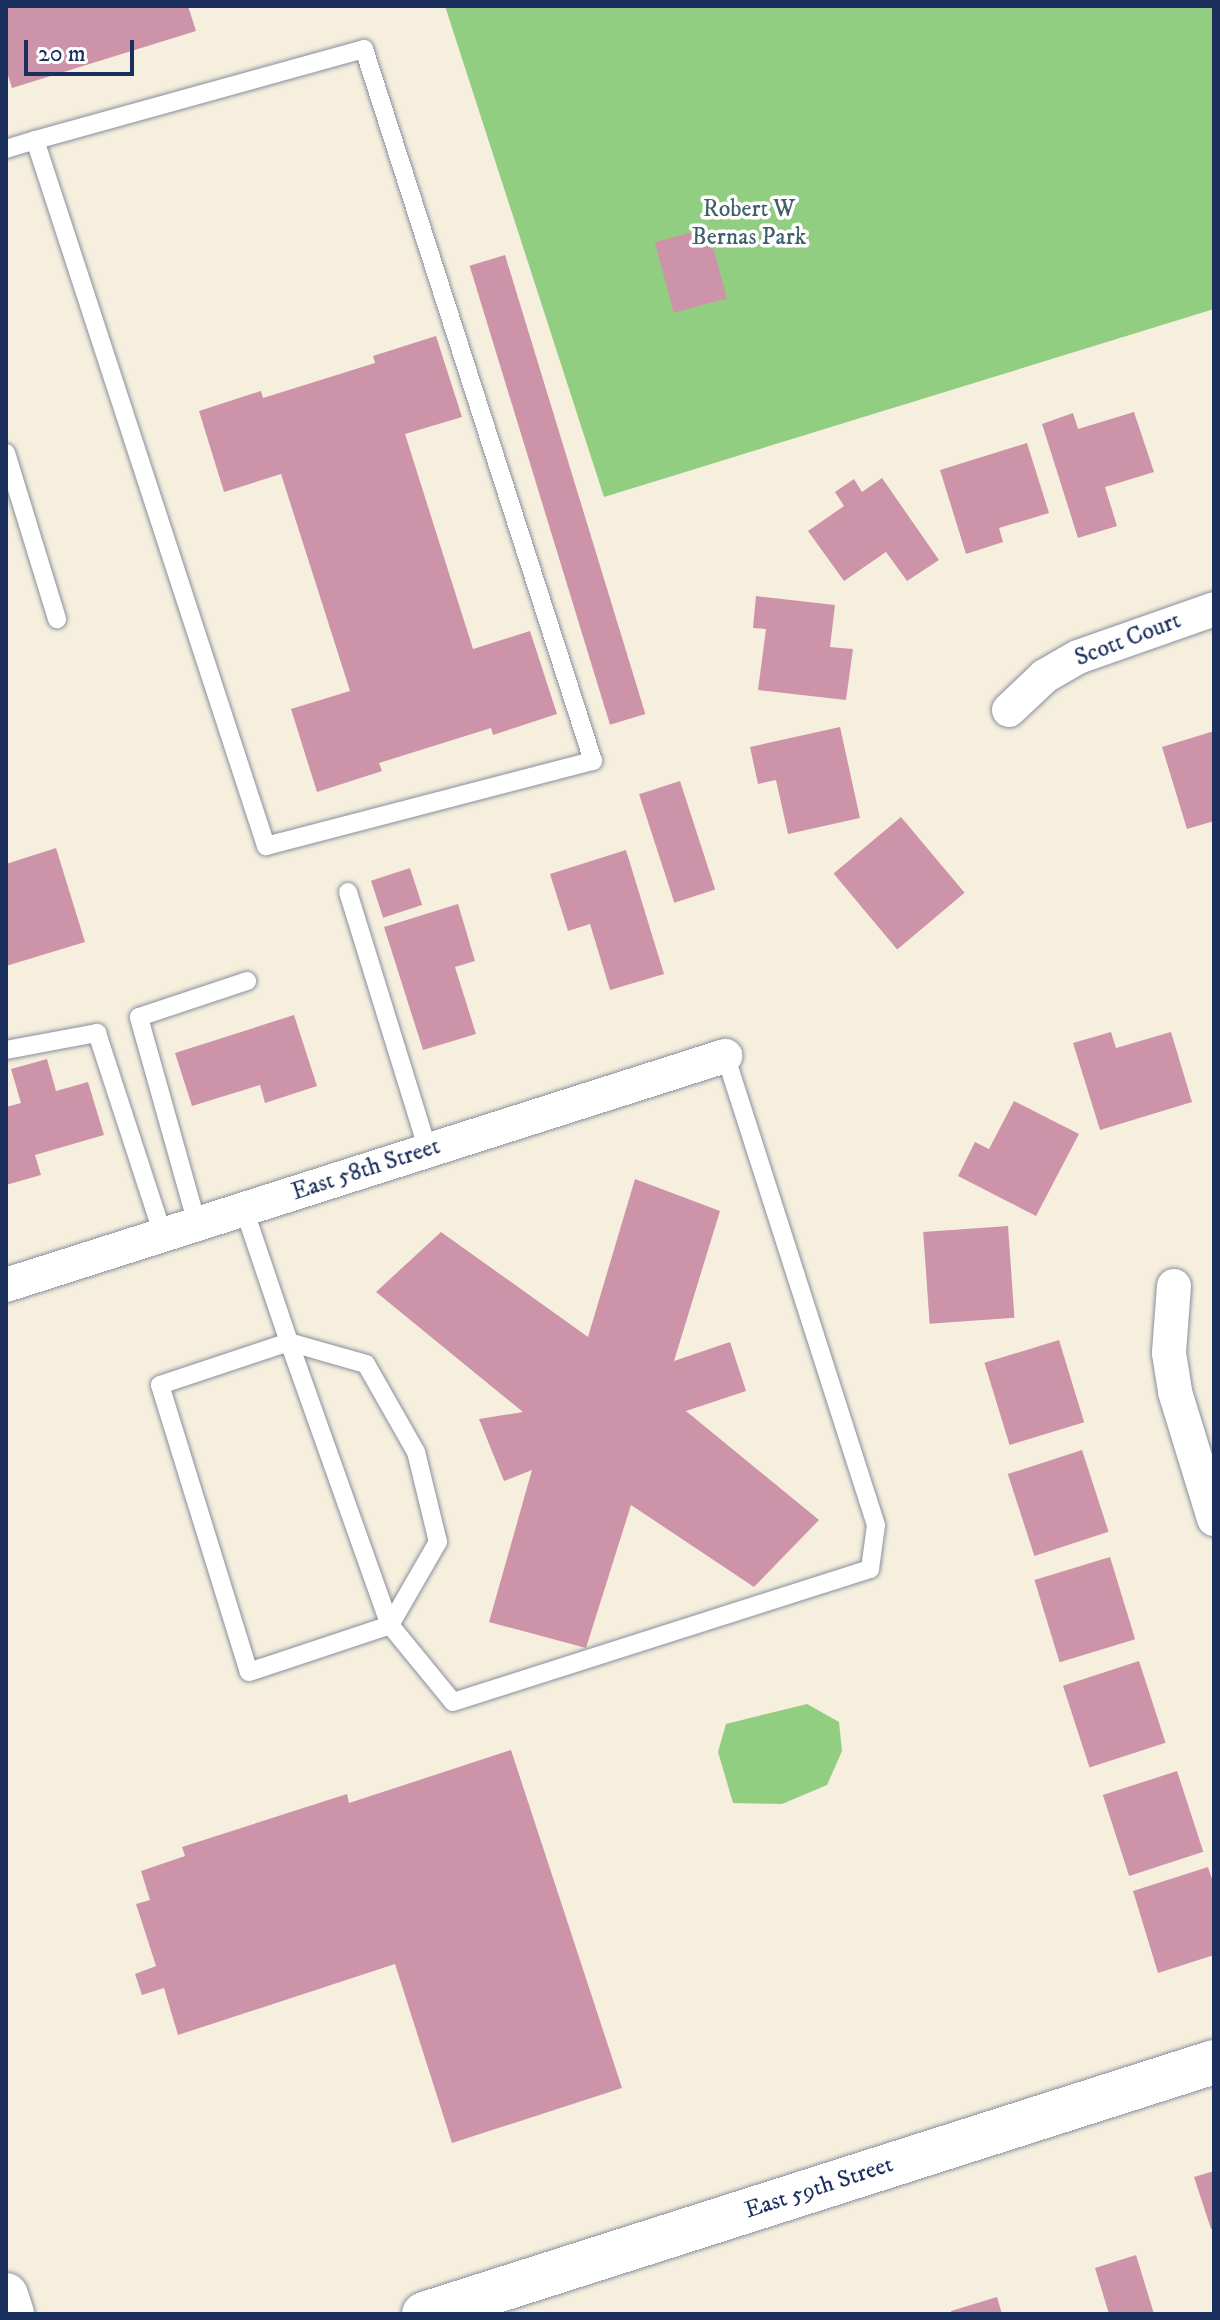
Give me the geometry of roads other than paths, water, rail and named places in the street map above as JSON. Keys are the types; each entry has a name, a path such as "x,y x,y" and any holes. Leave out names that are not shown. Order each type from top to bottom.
{"street":[{"name":"Scott Court","path":"1009,710 1045,676 1078,657 1214,609"},
{"name":"East 58th Street","path":"6,1285 725,1056"},
{"path":"1174,1286 1169,1353 1175,1392 1214,1519"},
{"name":"East 59th Street","path":"424,2314 1214,2062"},
{"path":"6,2295 12,2314"}],"lane":[{"path":"6,149 35,140 364,49 593,761 266,846 35,140"},
{"path":"6,453 57,619"},
{"path":"348,892 428,1150"},
{"path":"197,1224 139,1017 247,981"},
{"path":"6,1050 97,1033 163,1235"},
{"path":"244,1209 390,1625 453,1702 870,1569 876,1525 725,1056"},
{"path":"289,1342 366,1364 416,1452 438,1542 390,1625 249,1672 160,1385 289,1342"}],"park label":[{"name":"Robert W Bernas Park","path":"749,224"}]}
